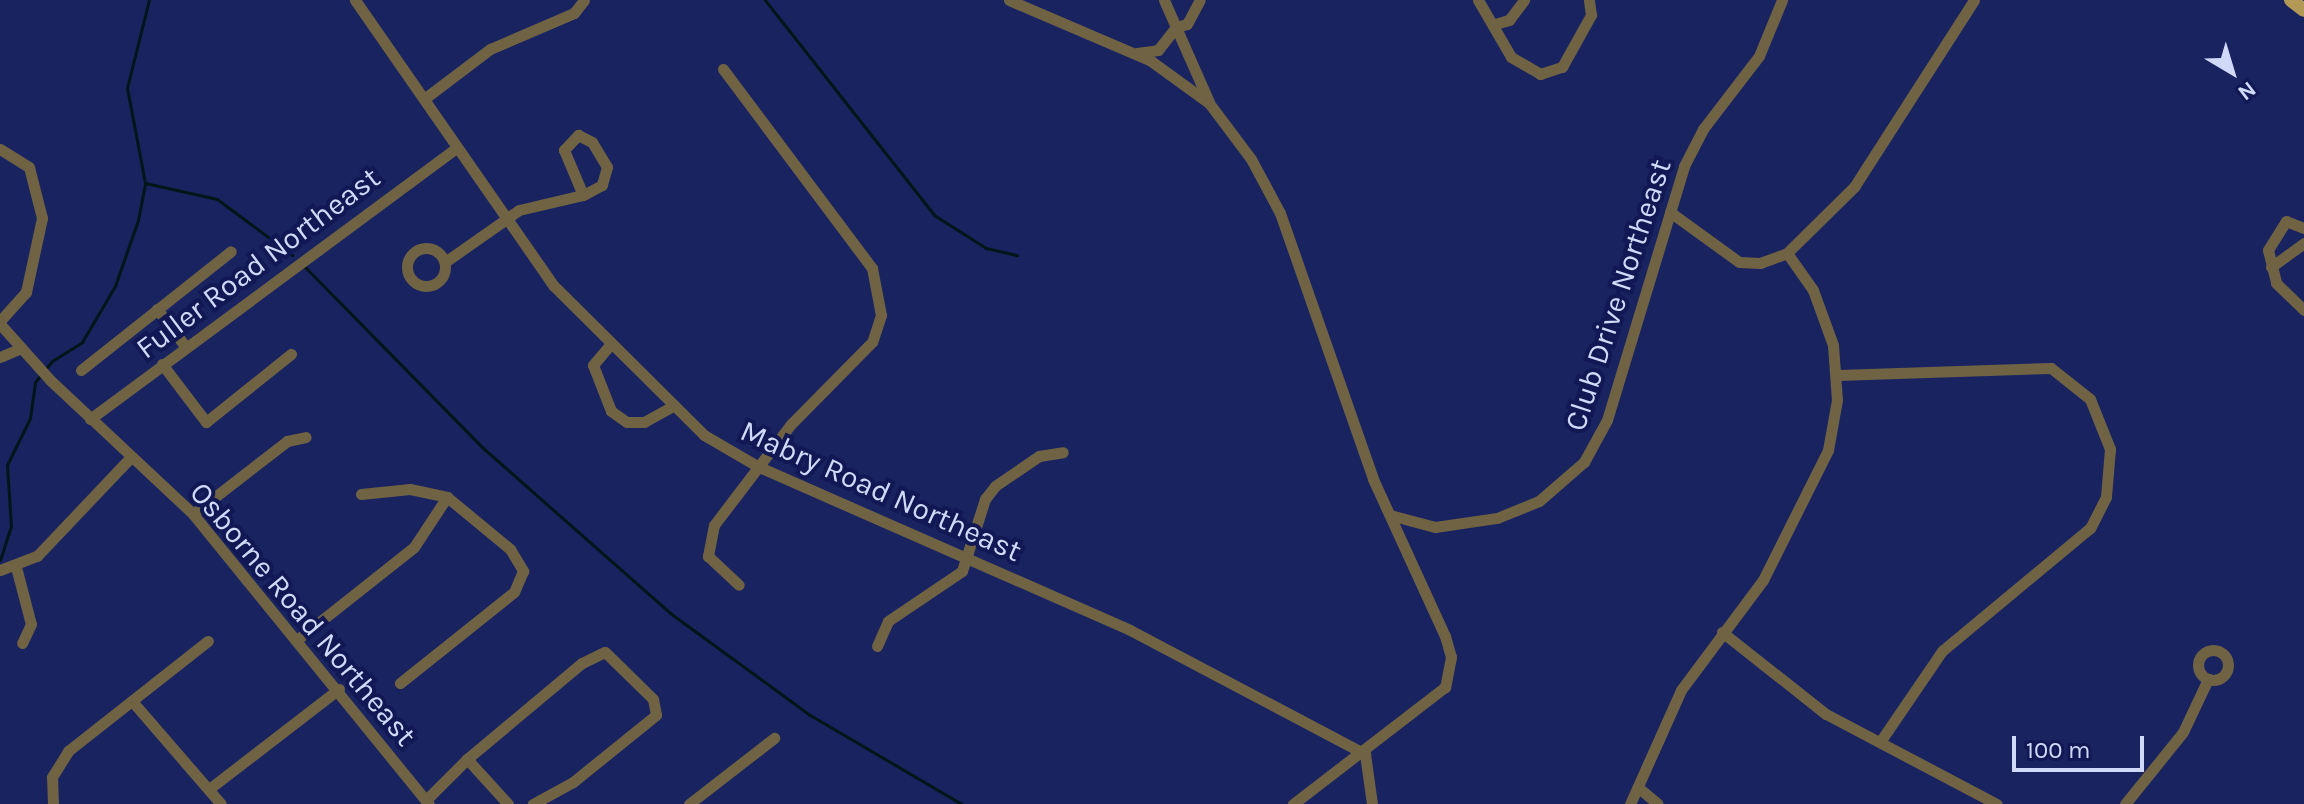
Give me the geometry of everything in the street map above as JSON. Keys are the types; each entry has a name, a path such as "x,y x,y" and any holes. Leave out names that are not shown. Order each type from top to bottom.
{"main road":[{"path":"2291,0 2304,10"}],"street":[{"name":"Mabry Road Northeast","path":"355,0 504,219 609,346 671,407 759,467 1130,630 1329,733 1361,757"},
{"path":"424,99 490,49 574,13 584,0"},
{"path":"1009,0 1136,53 1209,103"},
{"path":"1164,0 1182,25 1184,44 1209,103 1251,159 1280,213 1390,515 1445,636 1451,667 1445,687 1361,757 1293,804"},
{"path":"1136,53 1158,50 1200,0"},
{"path":"1478,0 1519,66 1549,74 1562,67 1587,25 1589,0"},
{"path":"1495,24 1509,20 1524,0"},
{"name":"Club Drive Northeast","path":"1390,515 1435,527 1497,518 1539,501 1576,472 1607,420 1689,155 1759,56 1782,0"},
{"path":"1670,212 1739,262 1760,263 1787,253 1854,187 1974,0"},
{"path":"723,69 859,249 880,297 872,342 791,424 700,547 715,567 739,585"},
{"path":"445,262 504,219 583,195 602,185 607,167 592,142 578,135 564,150 583,195"},
{"name":"Fuller Road Northeast","path":"90,419 456,148"},
{"path":"0,149 29,167 42,218 26,292 0,322"},
{"path":"2304,228 2290,220 2276,230 2268,250 2276,283 2304,310"},
{"path":"2271,267 2304,243"},
{"path":"81,370 231,251"},
{"path":"1630,804 1640,789 1681,690 1763,580 1821,469 1834,424 1838,375 1820,305 1787,253"},
{"path":"157,309 185,346"},
{"name":"Osborne Road Northeast","path":"0,322 50,380 193,514 339,689 428,802"},
{"path":"609,346 593,365 611,411 627,422 644,422 671,407"},
{"path":"0,357 24,352"},
{"path":"162,364 206,422 291,354"},
{"path":"1838,375 2051,368 2090,399 2110,449 2106,497 2090,528 1942,651 1880,742"},
{"path":"193,514 287,441 306,437"},
{"path":"877,646 888,621 946,587 970,558 985,499 995,486 1039,456 1063,452"},
{"path":"0,570 16,567 52,541 131,457"},
{"path":"361,494 410,489 447,497 510,549 520,561 520,581 400,683"},
{"path":"298,639 414,547 447,497"},
{"path":"16,567 31,624 22,643"},
{"path":"1722,632 1799,697 1997,804"},
{"path":"53,804 49,788 58,764 208,641"},
{"path":"428,802 467,759 594,655 613,657 653,699 656,715 573,782 533,804"},
{"path":"2125,804 2183,732 2208,679"},
{"path":"209,789 339,689"},
{"path":"132,701 221,804"},
{"path":"689,804 774,738"},
{"path":"1361,757 1372,804"},
{"path":"467,759 508,804"},
{"path":"1640,789 1658,804"}],"waterway":[{"path":"0,560 11,527 7,465 30,418 35,382 52,361 82,342 115,286 138,220 145,183 127,88 149,0"},
{"path":"765,0 934,215 986,248 1017,255"},
{"path":"145,183 217,199 292,255"},
{"path":"305,267 483,448 670,613 810,715 962,804"}]}
